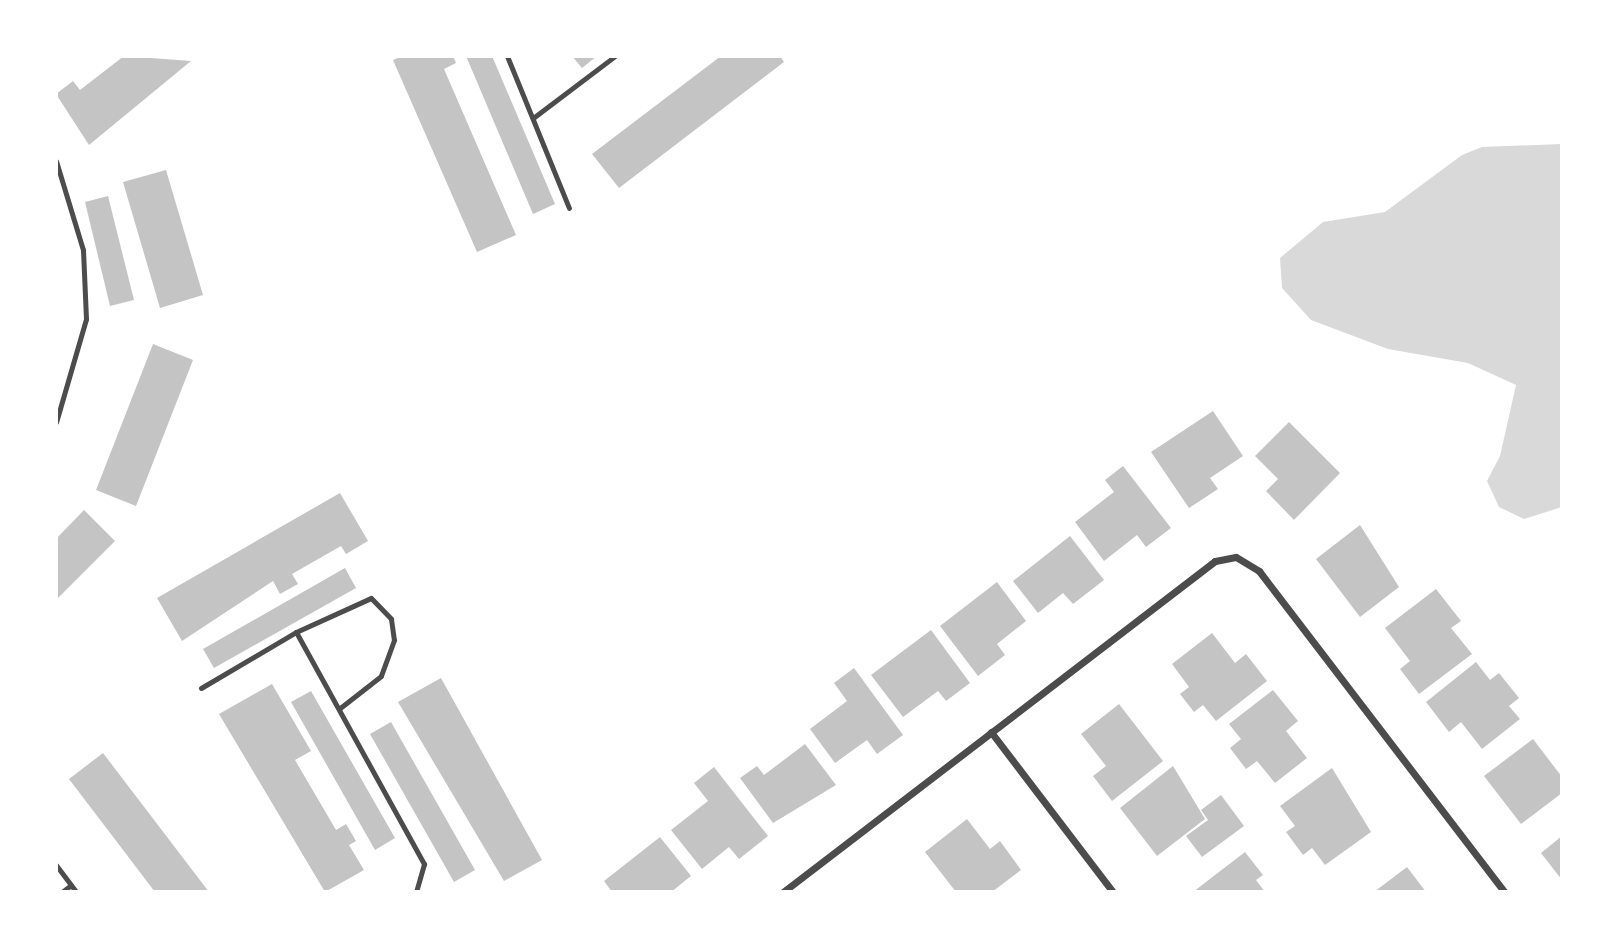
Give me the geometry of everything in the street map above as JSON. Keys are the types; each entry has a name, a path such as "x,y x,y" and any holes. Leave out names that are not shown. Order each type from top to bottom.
{"street":[{"path":"783,892 1215,561 1236,556 1259,571 1504,892"},
{"path":"991,732 1113,892"}],"lane":[{"path":"508,56 569,208"},
{"path":"533,118 615,56"},
{"path":"56,162 83,250 86,319 56,422"},
{"path":"201,688 296,632 371,598 391,619 394,640 380,676 340,708"},
{"path":"296,632 424,864 416,892"},
{"path":"56,865 76,892"},
{"path":"62,892 71,885"}],"shaded area":[{"path":"1562,144 1562,507 1524,519 1499,507 1487,481 1500,456 1516,385 1468,363 1388,349 1311,320 1282,288 1280,258 1323,222 1385,212 1462,155 1482,147"}],"building":[{"path":"124,56 191,61 89,145 56,94 73,81 80,90"},
{"path":"403,56 453,56 456,63 444,69 516,235 477,252 393,60"},
{"path":"466,56 492,56 555,204 533,214"},
{"path":"572,56 597,56 582,68"},
{"path":"721,56 780,56 784,62 619,188 592,154"},
{"path":"166,170 203,295 160,308 123,182"},
{"path":"108,196 134,300 110,306 85,202"},
{"path":"153,344 193,360 136,506 96,490"},
{"path":"1213,411 1243,456 1210,478 1218,489 1189,508 1151,452"},
{"path":"1289,422 1340,473 1294,520 1266,491 1278,479 1255,456"},
{"path":"1123,466 1171,528 1146,547 1137,535 1104,561 1075,522 1114,492 1105,480"},
{"path":"340,493 368,541 346,554 341,546 292,574 298,584 280,594 273,581 182,641 157,598"},
{"path":"84,510 115,541 56,600 56,539"},
{"path":"1360,525 1399,587 1360,617 1316,559"},
{"path":"1070,536 1104,580 1073,604 1063,593 1038,613 1013,581"},
{"path":"345,568 356,588 214,668 203,649"},
{"path":"997,582 1026,621 997,644 1005,655 978,676 940,626"},
{"path":"1436,589 1461,621 1451,628 1472,654 1419,694 1400,669 1410,661 1385,628"},
{"path":"931,630 970,683 946,701 938,691 903,717 871,675"},
{"path":"1212,633 1235,663 1246,654 1267,681 1216,721 1203,705 1194,712 1180,694 1189,687 1172,664"},
{"path":"1476,662 1490,680 1499,673 1519,698 1509,706 1520,719 1482,749 1461,722 1449,732 1426,702"},
{"path":"854,668 903,735 877,754 867,740 835,763 810,729 847,701 834,683"},
{"path":"441,678 542,860 504,881 398,702"},
{"path":"272,684 311,751 295,760 336,830 346,824 356,841 349,845 364,870 325,892 219,714"},
{"path":"1273,690 1298,721 1286,731 1307,758 1275,783 1257,761 1246,769 1230,748 1241,739 1229,724"},
{"path":"311,691 395,838 375,850 291,702"},
{"path":"1119,704 1163,761 1112,801 1093,776 1106,766 1081,734"},
{"path":"391,722 475,870 454,882 370,734"},
{"path":"1533,739 1562,777 1562,793 1521,824 1484,776"},
{"path":"805,744 836,785 773,823 740,778 757,766 764,775"},
{"path":"103,753 209,892 155,892 69,779"},
{"path":"1173,766 1205,819 1157,856 1120,808"},
{"path":"714,767 768,836 739,859 729,847 702,869 671,830 708,801 694,783"},
{"path":"1332,768 1371,832 1325,865 1312,848 1303,855 1286,832 1295,826 1280,806"},
{"path":"1221,795 1244,826 1202,857 1186,836 1208,820 1201,810"},
{"path":"967,819 990,849 1000,841 1021,870 992,892 956,892 925,852"},
{"path":"1562,836 1562,880 1541,853"},
{"path":"660,837 691,876 671,892 612,892 604,881"},
{"path":"1245,852 1263,875 1256,880 1265,892 1193,892"},
{"path":"1407,867 1426,892 1374,892"}]}
